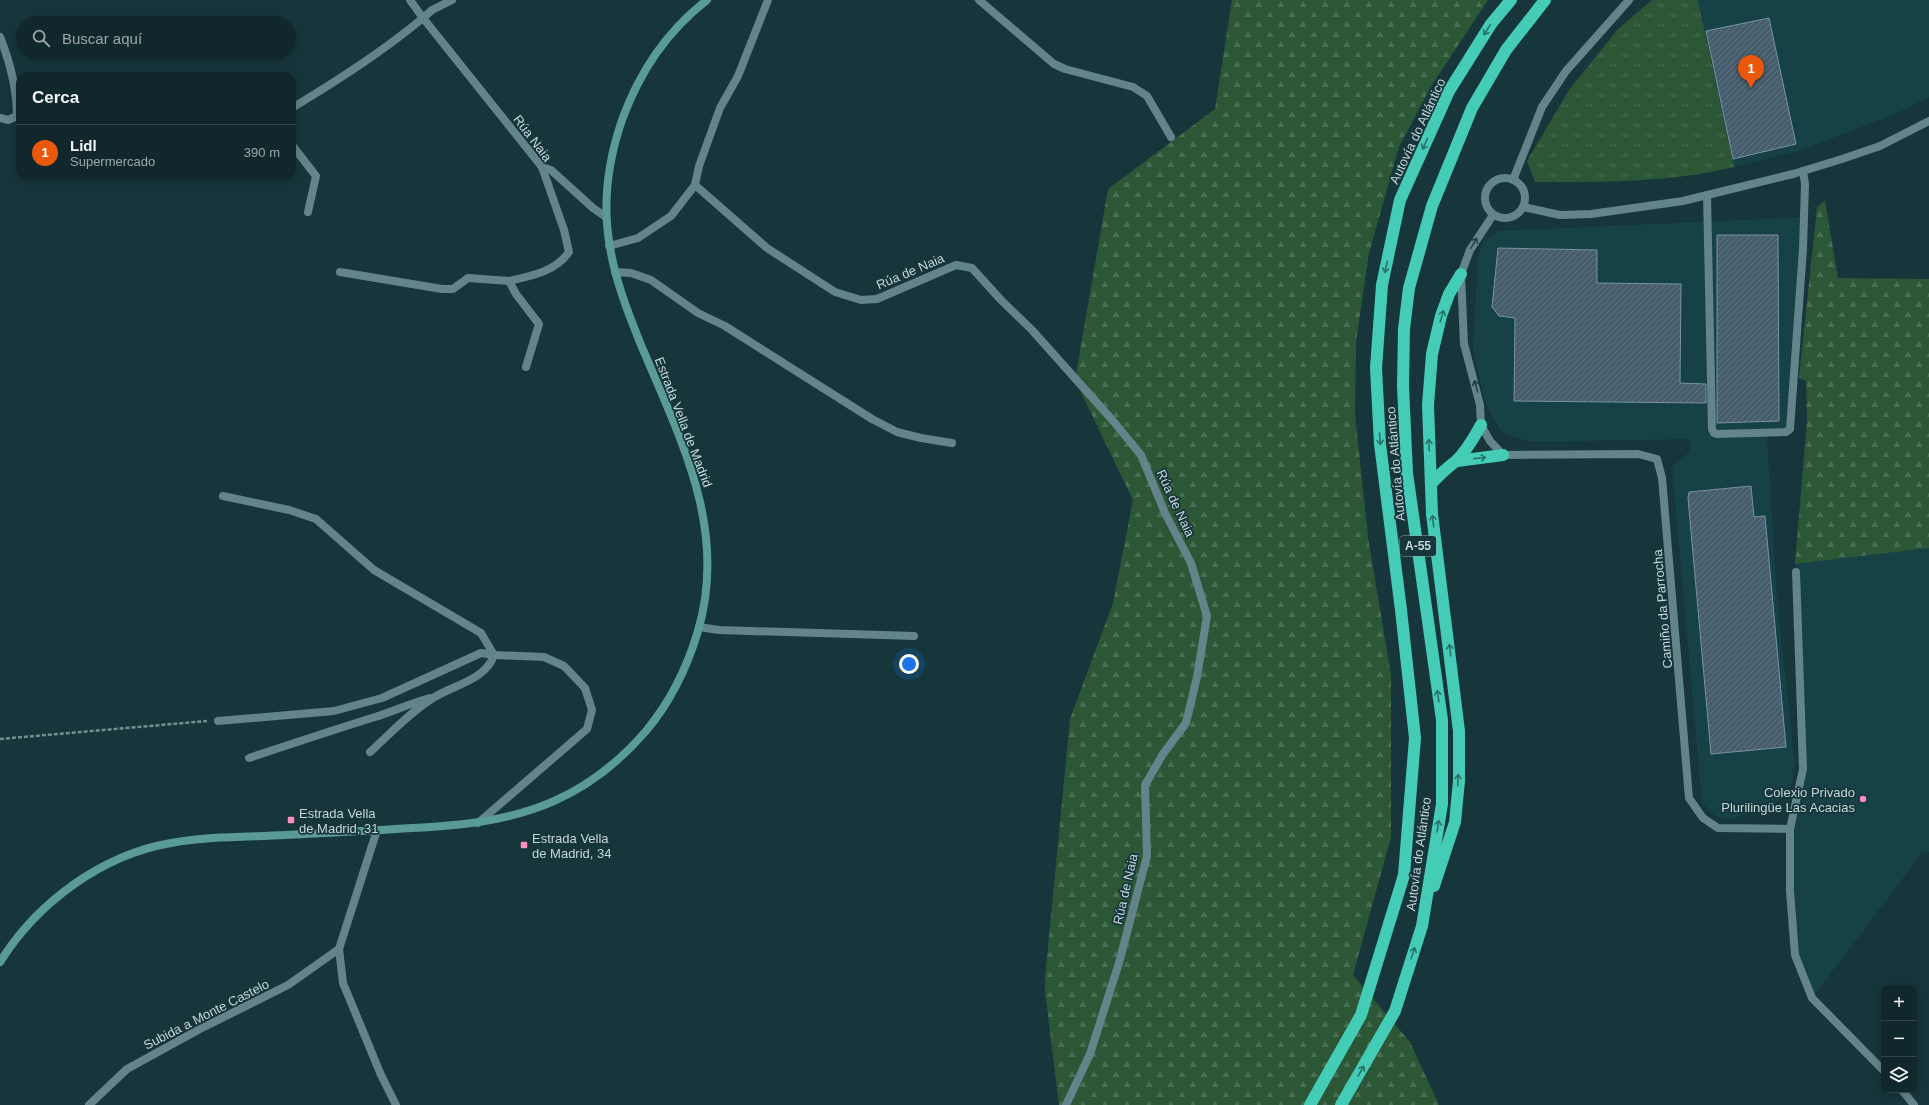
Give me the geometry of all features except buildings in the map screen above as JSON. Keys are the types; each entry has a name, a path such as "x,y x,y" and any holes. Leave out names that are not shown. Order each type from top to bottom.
{"highway":[{"name":"Autovía do Atlántico","path":"1310,1105 1362,1015 1404,875 1415,738 1401,610 1380,444 1376,368 1382,285 1400,200 1449,91 1491,24 1511,0"},
{"name":"Autovía do Atlántico","path":"1342,1105 1395,1010 1422,926 1442,804 1442,720 1408,473 1403,386 1404,329 1409,288 1432,206 1472,108 1506,50 1545,0"},
{"path":"1431,484 1428,405 1432,354 1441,316 1450,294 1461,274"},
{"path":"1431,484 1444,470 1457,460 1472,442 1481,425"},
{"path":"1457,460 1503,456"},
{"name":"A-55","path":"1422,926 1455,822 1459,781 1458,724 1432,514 1431,484"}],"main road":[{"name":"Estrada Vella de Madrid","path":"0,962 28,924 52,900 77,882 101,868 148,848 192,840 478,823 512,817 544,806 574,791 603,772 632,747 656,718 675,689 690,658 704,607 707,580 708,545 703,509 690,464 634,327 615,272 609,246 606,218 608,176 618,133 630,98 647,65 670,34 707,0"}],"street":[{"name":"Rúa Naia","path":"340,272 442,289 453,289 468,278 509,281 538,274 562,262 569,252 564,230 542,167 410,0"},
{"path":"296,106 339,79 394,41 432,10 452,0"},
{"path":"609,246 638,238 671,216 695,185 699,166 720,108 738,76 768,0"},
{"path":"979,0 1054,64 1065,69 1133,87 1147,96 1171,137"},
{"path":"1512,180 1542,107 1566,71 1629,0"},
{"path":"0,37 7,55 16,98"},
{"path":"0,118 8,120 16,117"},
{"path":"1523,207 1560,215 1591,214 1645,207 1707,195 1803,171 1880,146 1929,121"},
{"path":"296,150 316,176 308,212"},
{"path":"542,167 551,170 606,218"},
{"path":"1707,195 1712,429 1714,433 1717,434 1786,432 1790,428 1803,249 1805,184 1803,171"},
{"path":"1504,178 1519,183 1524,191 1525,200 1523,207 1514,216 1503,218 1493,215 1485,207 1484,197 1486,189 1493,182 1504,178"},
{"name":"Rúa de Naia","path":"695,185 767,248 835,292 861,300 877,299 956,265 972,268 1001,300 1032,330 1114,422 1141,455 1165,513 1192,563 1207,616 1197,677 1186,723 1163,754 1145,785 1146,856 1119,963 1090,1054 1066,1105"},
{"path":"1493,215 1470,250 1461,274 1464,344 1480,405 1481,425 1490,441 1503,456"},
{"path":"615,272 631,273 651,280 698,313 725,326 872,419 897,432 952,443"},
{"path":"509,281 516,294 539,324 526,367"},
{"name":"Camiño da Parrocha","path":"1503,456 1638,454 1657,460 1662,478 1689,798 1702,818 1718,828 1790,829"},
{"path":"223,496 289,510 316,519 374,570 481,633 494,655 492,662 484,670 462,684 433,698 413,702 377,717 340,727 249,758"},
{"path":"1796,572 1803,769 1790,829 1790,891 1794,955 1812,998 1881,1069"},
{"path":"699,628 719,630 914,636"},
{"path":"218,720 334,711 382,698 481,653 544,657 564,666 584,688 592,710 587,729 478,823"},
{"path":"370,752 433,698"},
{"path":"377,830 339,949 343,983 381,1075 396,1105"},
{"name":"Subida a Monte Castelo","path":"89,1105 127,1069 198,1030 288,985 339,949"},
{"path":"1904,1093 1914,1105"}],"path":[{"path":"0,739 218,720"}],"shaded area":[{"path":"1698,0 1929,0 1929,97 1900,112 1804,149 1734,167"},
{"path":"1808,217 1793,434 1767,436 1777,598 1795,764 1791,787 1774,805 1730,819 1715,816 1702,803 1672,467 1689,452 1691,439 1530,442 1501,432 1485,402 1473,348 1478,258 1484,240 1498,231"},
{"name":"Colexio Privado Plurilingüe Las Acacias","path":"1929,548 1929,852 1922,853 1812,998 1795,955 1790,829 1803,769 1795,564"}],"green space":[{"path":"1232,0 1488,0 1432,85 1399,147 1369,253 1356,342 1355,414 1368,537 1391,675 1391,837 1353,975 1410,1042 1439,1105 1059,1105 1045,991 1045,978 1070,719 1113,603 1133,500 1075,380 1108,189 1215,109"},
{"path":"1652,0 1698,0 1734,167 1660,179 1535,182 1527,161 1569,90 1618,29"},
{"path":"1825,201 1838,278 1929,279 1929,548 1795,564 1807,420 1806,381 1799,378 1817,207"}],"place":[{"name":"Lidl","path":"1751,88"},
{"name":"Colexio Privado Plurilingüe Las Acacias","path":"1863,799"},
{"name":"Estrada Vella de Madrid, 31","path":"291,820"},
{"name":"Estrada Vella de Madrid, 34","path":"524,845"}]}
